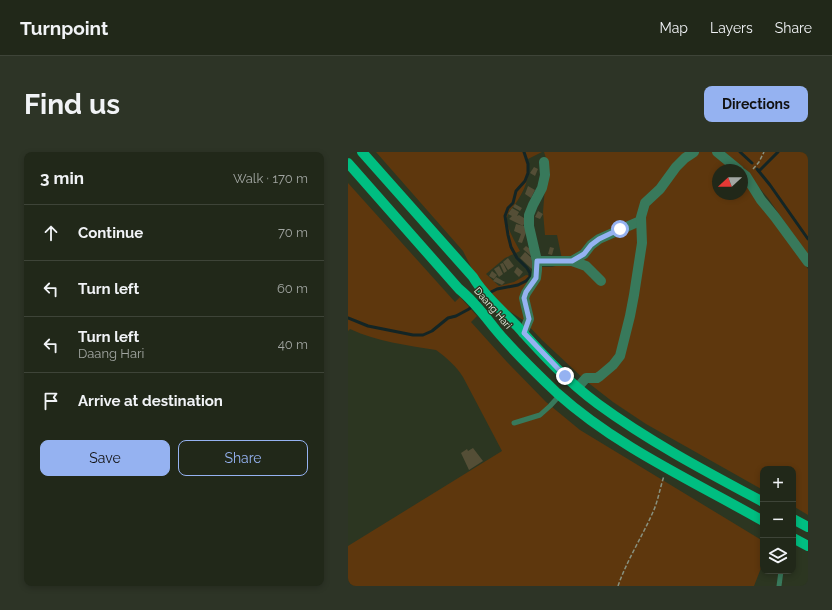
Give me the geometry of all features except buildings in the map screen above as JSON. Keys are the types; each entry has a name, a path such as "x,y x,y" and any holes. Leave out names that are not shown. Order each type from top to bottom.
{"main road":[{"name":"Daang Hari","path":"362,152 473,277 479,288 565,376 597,404 651,439 760,500"},
{"name":"Daang Hari","path":"348,163 459,289 470,297 495,329 560,395 587,418 666,469 760,519"},
{"path":"796,521 808,527"},
{"path":"796,540 808,546"}],"street":[{"path":"578,387 586,378 597,378 606,372 620,356 630,316 642,243 640,221 642,210 645,203 660,189 676,167 694,152"},
{"path":"717,152 731,164"},
{"path":"524,333 529,319 524,298 526,292 536,278 537,261 529,226 529,215 532,205 542,188 545,175 544,162"},
{"path":"748,182 808,262"},
{"path":"572,261 584,254 591,245 599,239 640,221"},
{"path":"537,261 572,261 586,266 601,281"}],"lane":[{"path":"514,423 540,414 560,395"},
{"path":"779,586 781,574"}],"path":[{"path":"748,169 759,162 764,152"},
{"path":"618,586 624,569 638,545 653,512 666,469"}],"shaded area":[{"path":"376,152 542,152 528,159 529,171 525,187 507,216 509,229 520,251 505,258 486,274 499,286 514,282 526,275 539,277 541,267 552,267 563,264 557,235 545,235 543,212 547,161 544,152 713,152 726,164 712,164 712,200 748,200 748,185 808,269 808,515 796,508 796,466 760,466 760,488 646,424 613,402 586,381 523,320 503,307 475,275 463,251"},
{"path":"725,152 808,152 808,256 768,198 748,175 748,164 738,164"},
{"path":"348,183 455,302 460,297 477,316 471,322 546,402 580,430 760,539 760,571 754,586 348,586 348,546 502,451 463,377 448,359 436,350 382,340 350,329 348,331"}],"waterway":[{"path":"348,318 368,326 413,335 423,335 432,331 448,318 456,316 469,309 489,293 497,289 518,285 526,281 530,277 530,273 517,258 511,247 505,216 508,208 513,203 516,191 525,181 528,173 528,164 524,152"},
{"path":"740,152 752,163"},
{"path":"759,171 778,152"},
{"path":"757,169 808,239"}],"route":[{"path":"565,376 524,333 529,319 524,298 526,292 536,278 537,261 572,261 584,254 591,245 599,239 620,229"}]}
